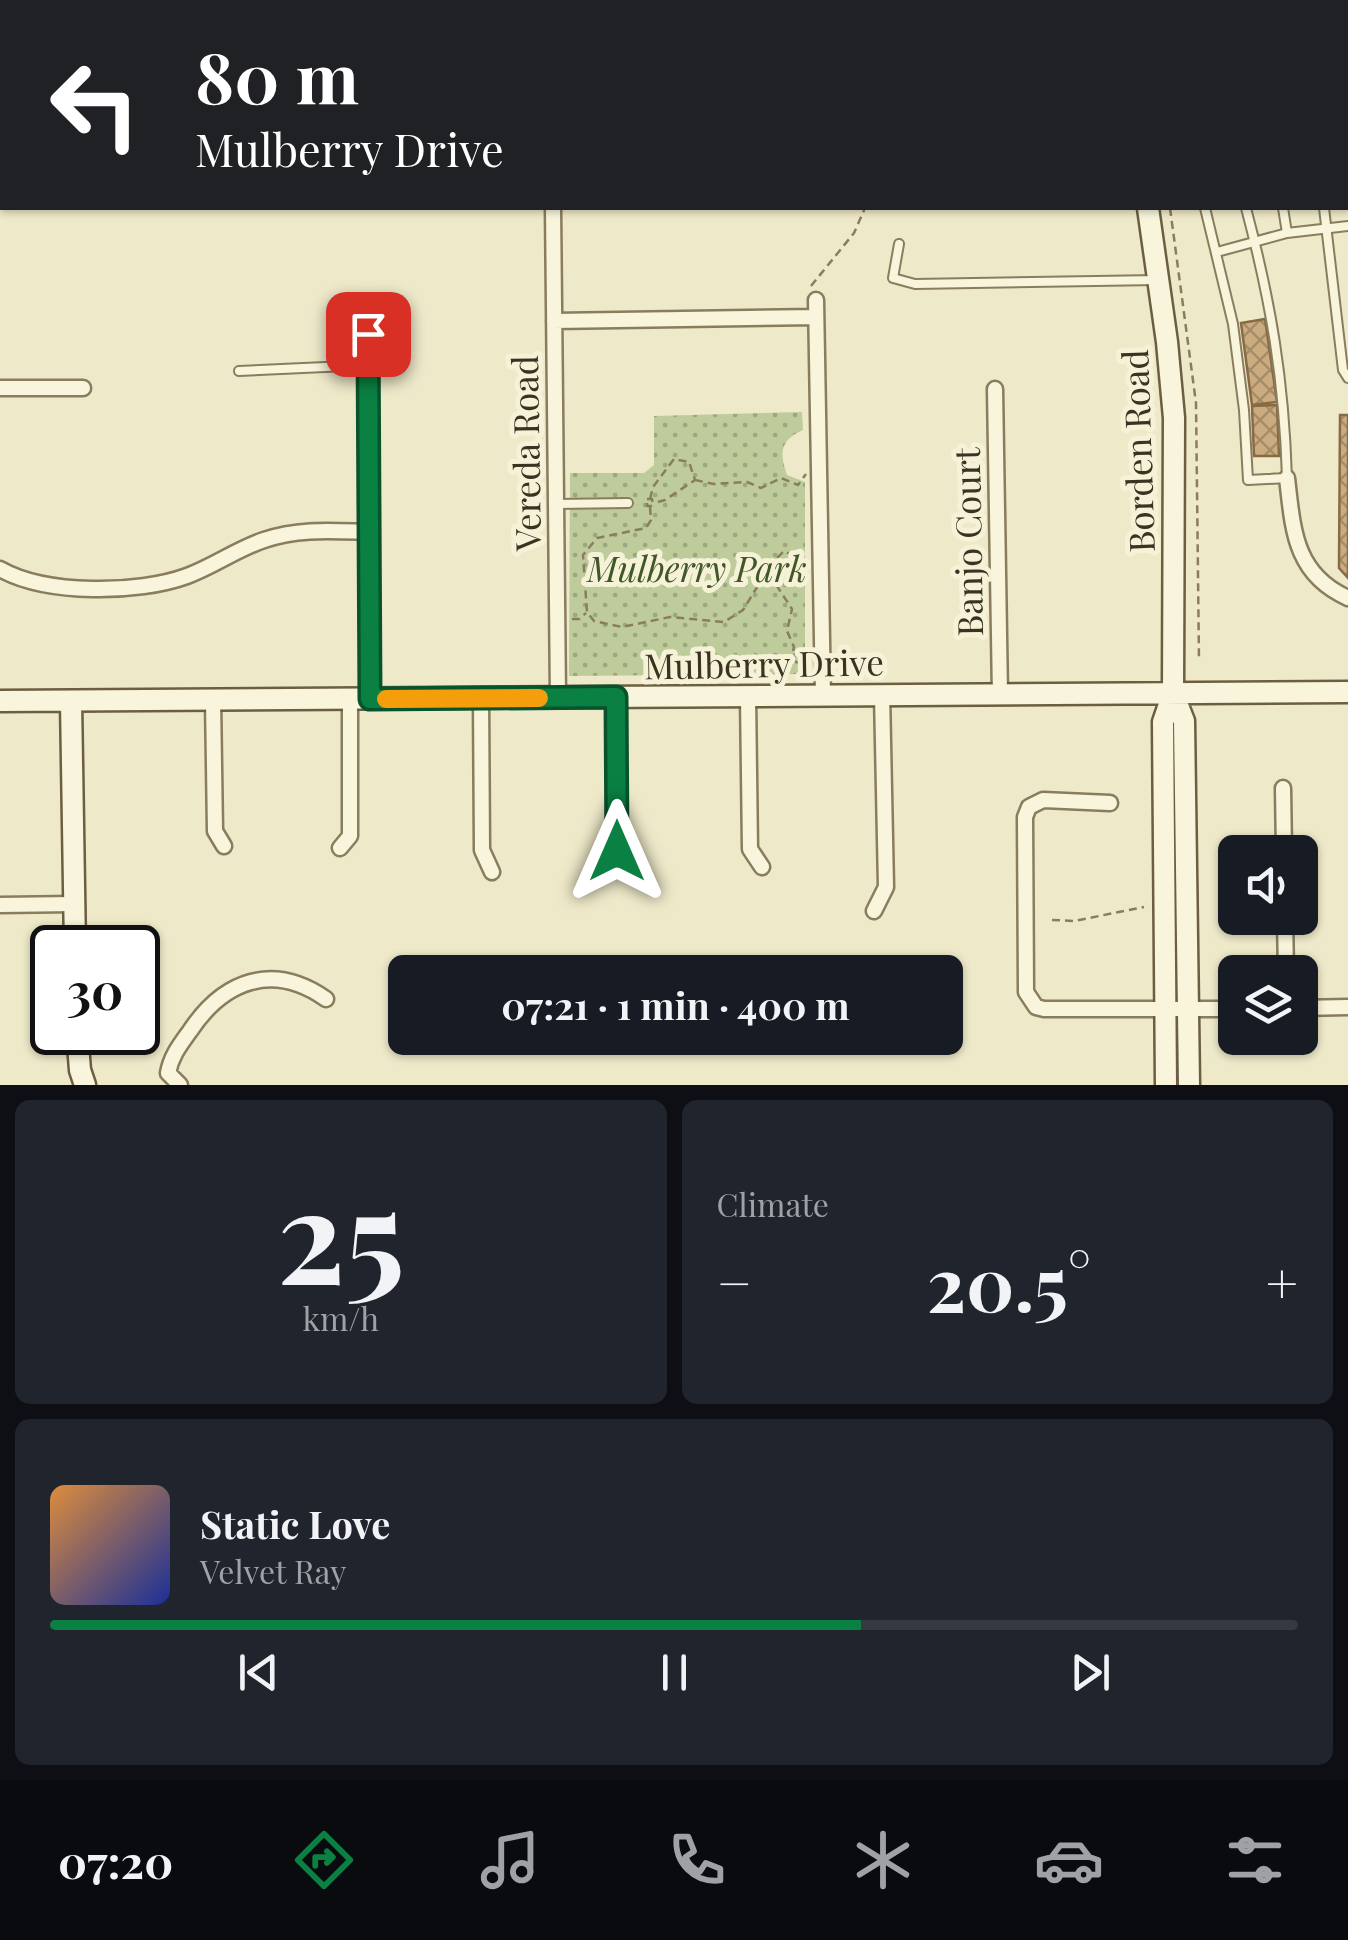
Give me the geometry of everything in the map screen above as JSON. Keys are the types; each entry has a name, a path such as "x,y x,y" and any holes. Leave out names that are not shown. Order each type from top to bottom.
{"main road":[{"name":"Borden Road","path":"1148,210 1174,418 1173,693 1163,722 1166,1085"},
{"name":"Mulberry Drive","path":"0,701 1348,692"},
{"name":"Borden Road","path":"1173,693 1184,721 1188,1085"},
{"path":"72,700 74,925"},
{"path":"79,1055 85,1085"}],"street":[{"name":"Vereda Road","path":"552,210 558,698"},
{"path":"812,296 816,317 823,696"},
{"path":"340,848 350,836 370,532 368,304"},
{"path":"554,321 816,317"},
{"path":"0,388 83,388"},
{"name":"Banjo Court","path":"995,389 1000,694"},
{"path":"1287,478 1301,558 1338,594 1348,598"},
{"path":"0,569 65,588 144,586 186,576 276,537 304,530 370,532"},
{"path":"874,911 886,886 882,694"},
{"path":"748,696 750,849 762,867"},
{"path":"607,870 617,851 616,697"},
{"path":"481,698 482,850 492,872"},
{"path":"213,700 215,830 224,846"},
{"path":"1283,788 1284,835"},
{"path":"1110,803 1043,800 1028,807 1026,992 1036,1007 1044,1009 1218,1010"},
{"path":"0,906 74,904"},
{"path":"180,1085 168,1073 170,1060 205,1008 238,984 278,978 307,986 326,999"},
{"path":"1318,1008 1348,1007"}],"lane":[{"path":"1206,210 1233,324 1248,480 1287,478 1285,403 1274,318 1247,210"},
{"path":"1283,210 1287,233"},
{"path":"1324,210 1342,370 1348,378"},
{"path":"1216,252 1287,233 1348,226"},
{"path":"900,244 893,278 914,284 1159,280"},
{"path":"239,370 368,365"},
{"path":"556,504 628,502"}],"path":[{"path":"812,296 813,281 854,232 864,210"},
{"path":"1170,210 1196,404 1199,661"},
{"path":"695,480 689,462 674,459 646,503 665,500 695,480 714,484 747,482 761,488 780,478 798,484 804,474 818,472"},
{"path":"652,505 646,528 597,538 583,555 587,612 594,620 622,627 670,616 724,622 743,610 768,568 784,552 798,560 819,562"},
{"path":"768,568 761,570 792,609 788,630 794,647 791,659"},
{"path":"557,619 579,618 587,612"},
{"path":"791,659 801,666 820,668"},
{"path":"784,662 791,659"},
{"path":"1052,920 1074,921 1144,907"}],"green space":[{"name":"Mulberry Park","path":"802,412 803,430 790,438 782,454 787,475 805,482 805,674 569,676 570,473 644,473 654,465 654,416"}],"building":[{"path":"1265,319 1277,402 1252,405 1241,323"},
{"path":"1277,405 1279,456 1254,456 1252,406"},
{"path":"1340,415 1348,415 1348,578 1339,568"}],"slow traffic":[{"path":"386,699 539,698"}],"route":[{"path":"368,334 370,699 616,697 617,851"}]}
